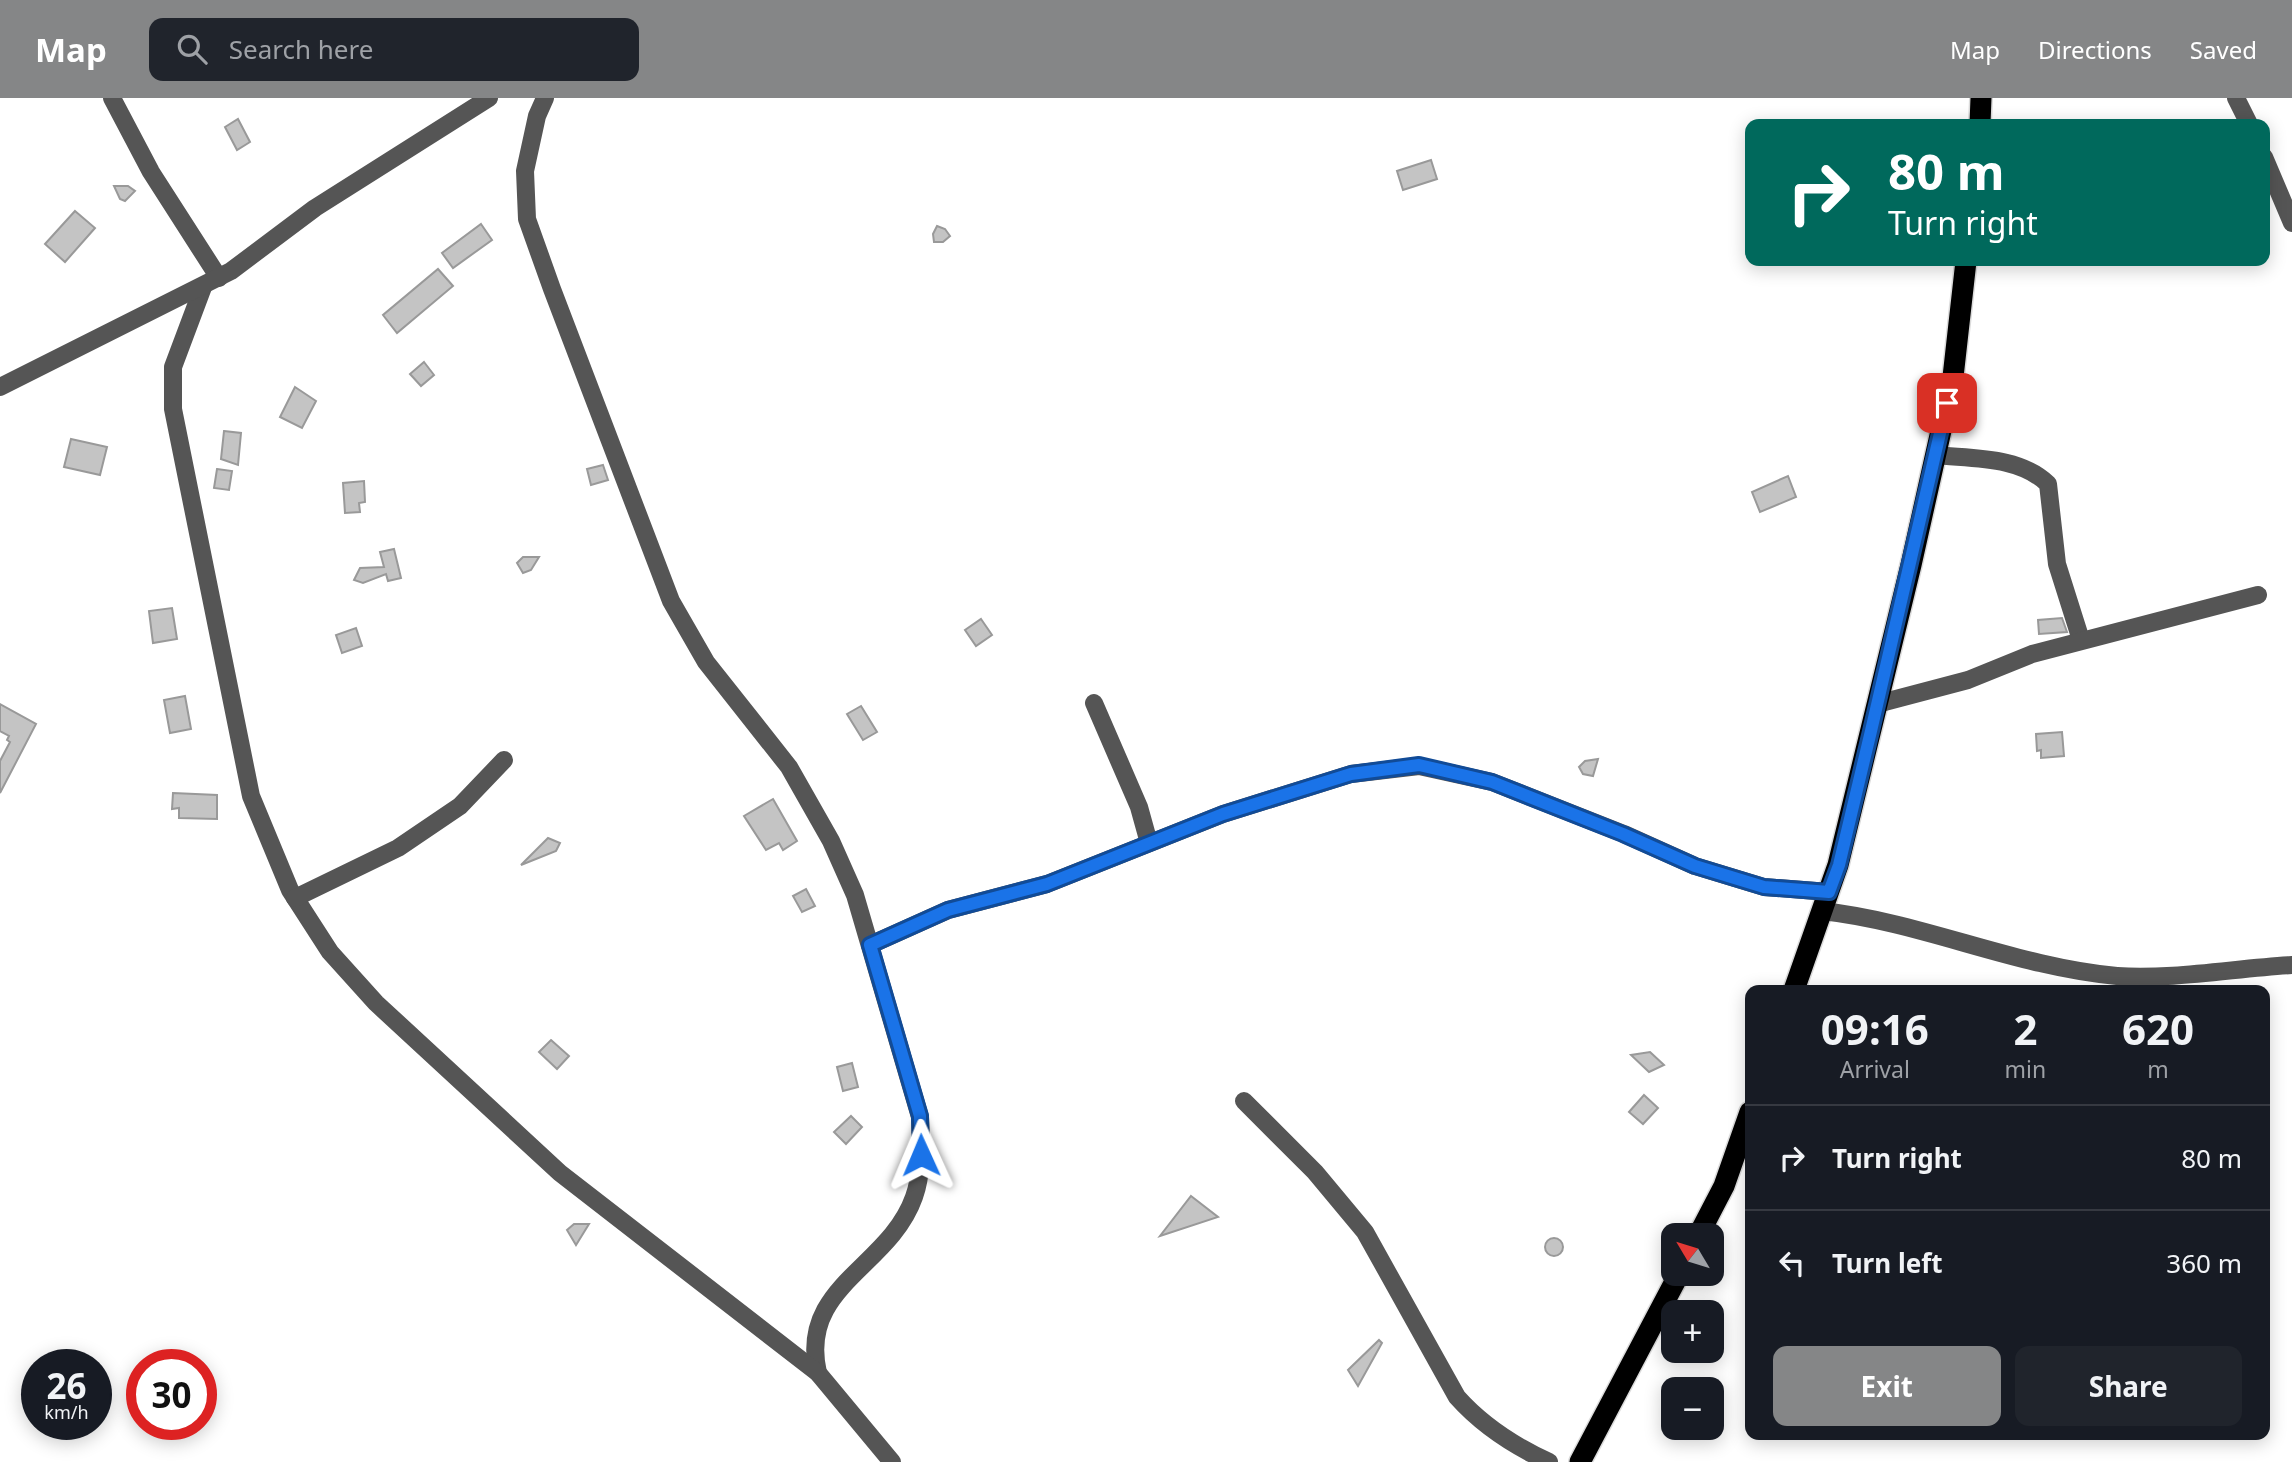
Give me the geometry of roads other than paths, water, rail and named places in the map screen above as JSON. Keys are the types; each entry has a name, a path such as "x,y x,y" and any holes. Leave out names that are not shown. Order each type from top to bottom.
{"highway":[{"path":"1980,119 1981,98"},
{"path":"1796,985 1839,865 1877,704 1952,377 1965,266"},
{"path":"1705,1223 1724,1186 1745,1126"},
{"path":"1586,1459 1673,1286"}],"street":[{"path":"112,98 211,282"},
{"path":"0,387 211,282 316,208 489,98"},
{"path":"545,98 537,116 525,172 527,219 671,601 706,662 795,778 831,841 855,895 920,1116 921,1155 914,1198 887,1245 838,1288 822,1312 813,1354 818,1373"},
{"path":"2236,98 2246,119"},
{"path":"2270,170 2292,223"},
{"path":"211,282 173,367 173,409 251,796 295,898 330,952 376,1003 550,1163 818,1373 892,1462"},
{"path":"1935,455 2005,463 2033,472 2048,484 2057,564 2081,640"},
{"path":"1877,704 1968,680 2032,654 2258,594"},
{"path":"1094,703 1139,807 1149,843"},
{"path":"295,898 398,848 460,806 504,760"},
{"path":"870,945 948,910 1047,884 1223,814 1351,774 1419,765 1492,782 1695,866 1825,902 1863,916 2050,965 2119,976 2292,965"},
{"path":"1244,1101 1315,1172 1365,1233 1457,1397 1473,1415 1498,1433 1549,1462"}]}
